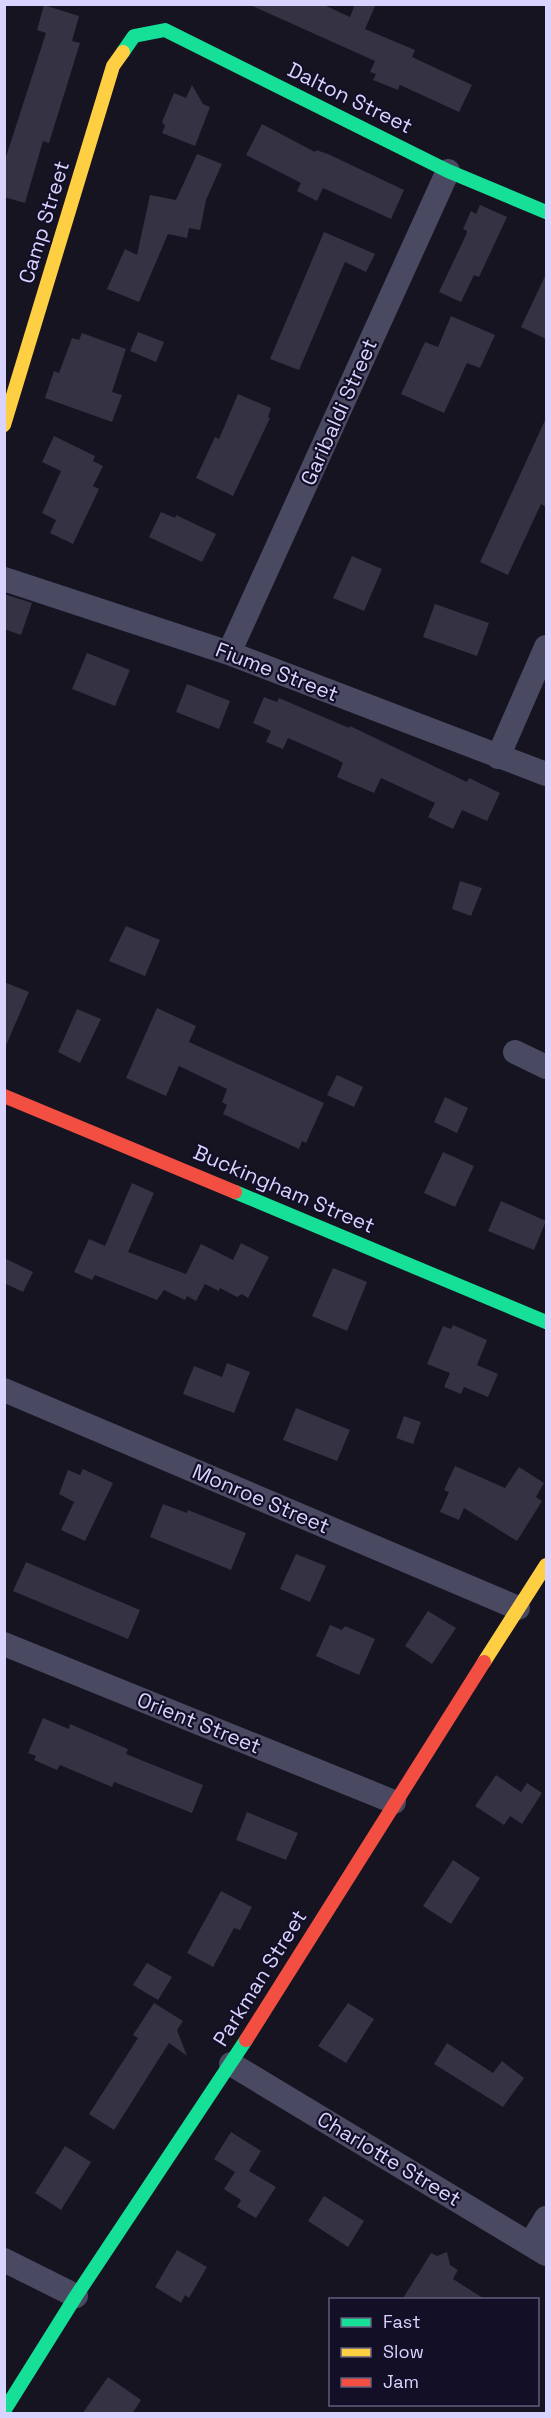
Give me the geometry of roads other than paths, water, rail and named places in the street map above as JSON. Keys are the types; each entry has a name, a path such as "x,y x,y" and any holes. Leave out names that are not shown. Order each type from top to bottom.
{"street":[{"name":"Dalton Street","path":"134,36 165,30 448,171 546,212"},
{"name":"Camp Street","path":"4,425 113,66 134,36"},
{"name":"Garibaldi Street","path":"229,653 448,171"},
{"name":"Fiume Street","path":"4,579 229,653 546,774"},
{"path":"498,757 546,647"},
{"path":"515,1052 546,1067"},
{"name":"Buckingham Street","path":"4,1096 546,1322"},
{"name":"Monroe Street","path":"4,1390 518,1608"},
{"name":"Parkman Street","path":"4,2411 76,2296 231,2064 394,1802 546,1565"},
{"name":"Orient Street","path":"4,1644 394,1802"},
{"name":"Charlotte Street","path":"231,2064 538,2249"},
{"path":"538,2249 546,2218"},
{"path":"4,2260 76,2296"}]}
